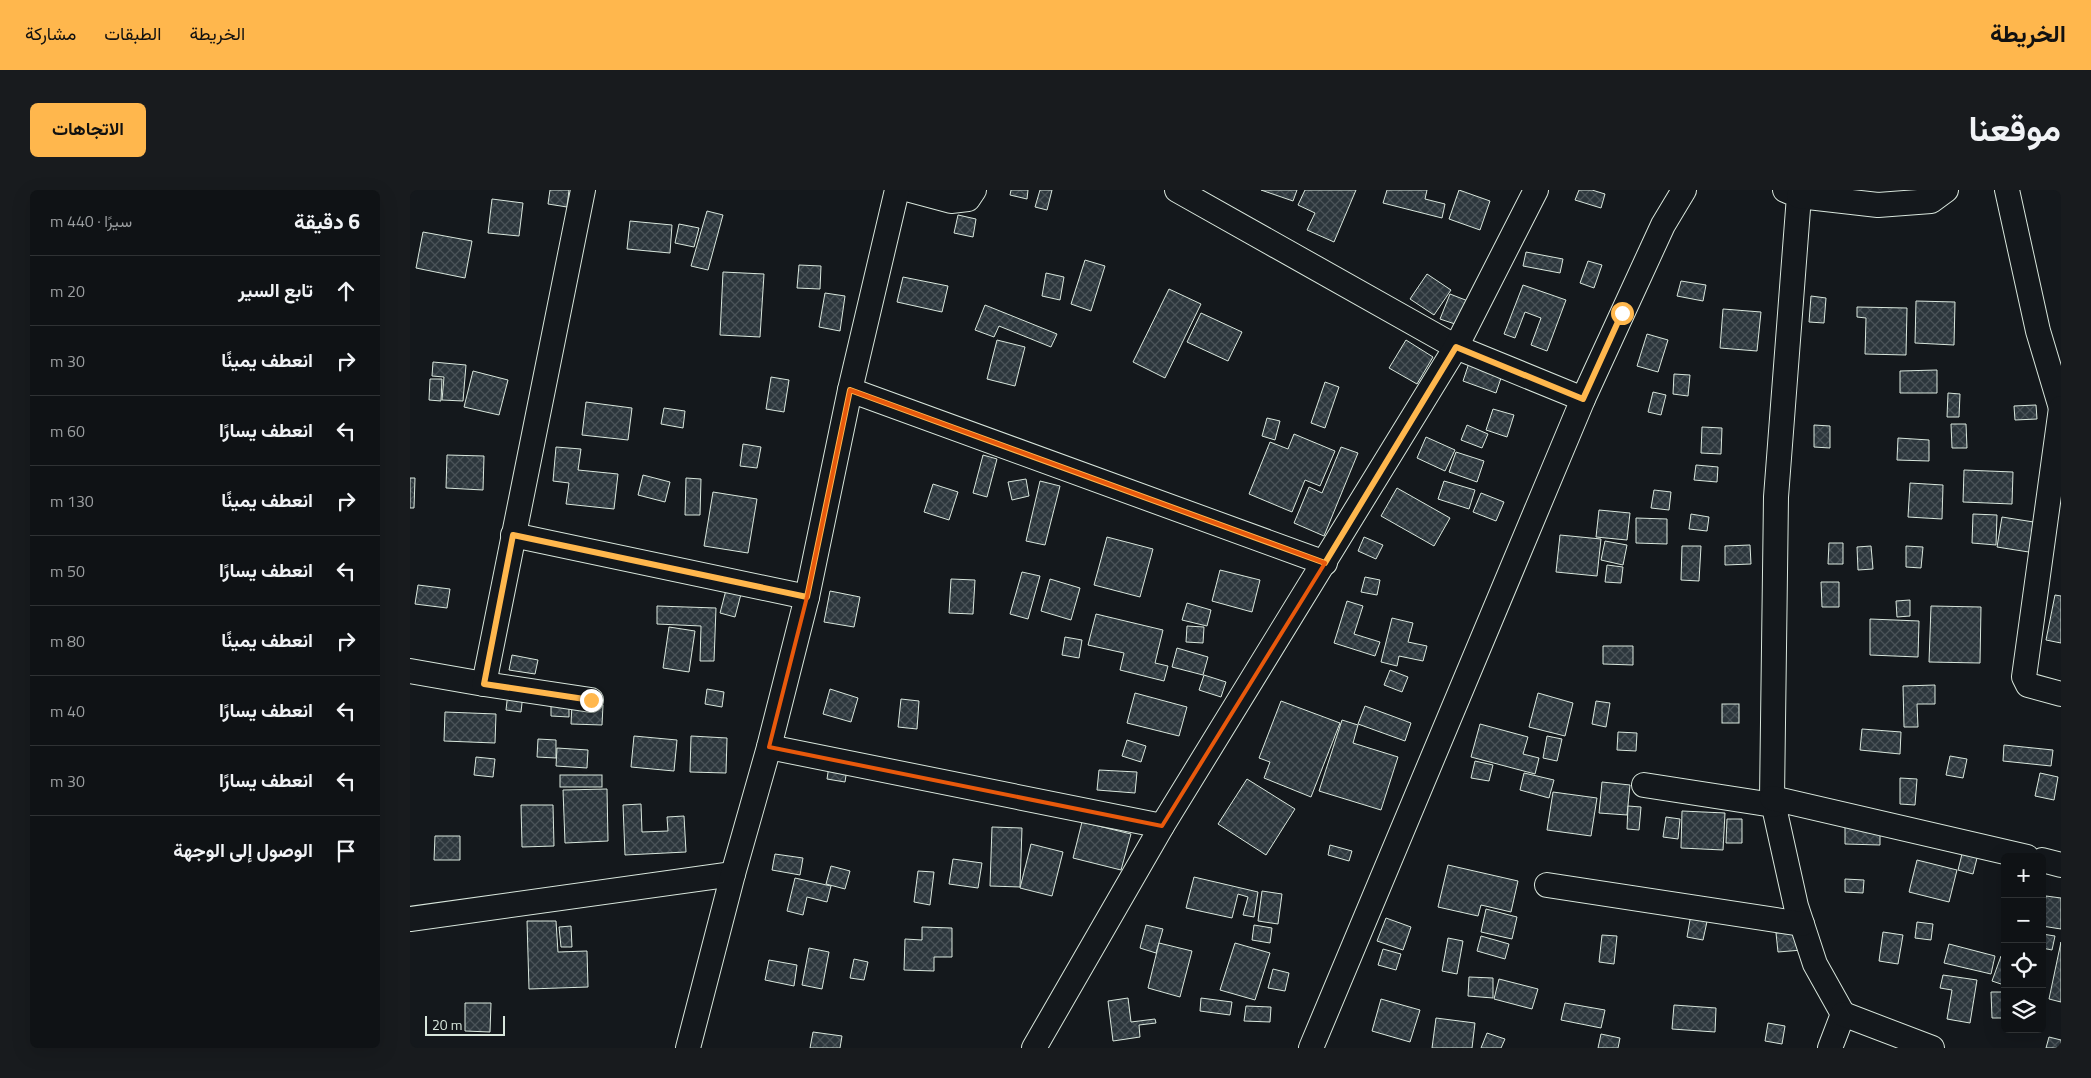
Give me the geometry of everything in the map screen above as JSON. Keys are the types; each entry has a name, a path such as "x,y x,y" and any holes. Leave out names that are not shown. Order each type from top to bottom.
{"street":[{"path":"484,684 583,190"},
{"path":"688,1048 732,874 769,747 807,597 850,390 897,190"},
{"path":"910,190 951,201 968,199 974,190"},
{"path":"1177,190 1456,347 1583,399"},
{"path":"1034,1048 1162,826 1456,347 1536,190"},
{"path":"1312,1048 1583,399 1663,225 1684,190"},
{"path":"1932,1048 1843,1014 1815,964 1796,906 1772,802 1776,497 1792,193 1878,205 1930,201 1946,190"},
{"path":"2007,190 2038,331 2061,408 2024,677 2028,685 2061,694"},
{"path":"2038,331 2061,336"},
{"path":"850,390 1325,563"},
{"path":"513,535 807,597"},
{"path":"410,671 591,700"},
{"path":"769,747 1162,826"},
{"path":"1644,785 1772,802 2008,853"},
{"path":"2046,861 2061,865"},
{"path":"410,920 732,874"},
{"path":"1547,885 1802,924"},
{"path":"1830,1048 1843,1014"}],"highlighted area":[{"path":"850,390 1325,563 1162,826 769,747 807,597"}],"building":[{"path":"550,190 569,190 567,207 548,204"},
{"path":"1011,190 1028,190 1027,199 1010,195"},
{"path":"1040,190 1052,190 1047,210 1035,207"},
{"path":"1261,190 1297,190 1293,201"},
{"path":"1305,190 1356,190 1334,242 1307,230 1315,213 1298,205"},
{"path":"1387,190 1427,190 1425,199 1445,204 1442,218 1383,203"},
{"path":"1459,190 1490,201 1480,230 1449,219"},
{"path":"1579,190 1592,190 1605,194 1601,208 1575,200"},
{"path":"492,199 523,203 519,236 488,233"},
{"path":"707,211 723,215 708,270 691,266"},
{"path":"958,215 976,219 973,237 954,233"},
{"path":"630,221 672,225 670,253 627,249"},
{"path":"679,224 699,228 694,247 675,243"},
{"path":"423,232 472,241 465,278 416,268"},
{"path":"1526,252 1563,259 1560,273 1523,266"},
{"path":"1085,260 1105,266 1091,311 1071,304"},
{"path":"1588,261 1602,265 1594,288 1580,283"},
{"path":"799,265 821,266 820,289 797,288"},
{"path":"723,272 764,274 760,337 720,335"},
{"path":"1046,273 1064,277 1060,300 1042,296"},
{"path":"1427,274 1451,290 1434,315 1410,299"},
{"path":"903,277 948,286 942,312 897,302"},
{"path":"1681,281 1706,285 1703,301 1677,296"},
{"path":"1523,285 1566,300 1547,351 1531,345 1541,318 1525,312 1515,338 1504,334"},
{"path":"1169,289 1201,304 1165,378 1133,362"},
{"path":"825,293 845,296 840,331 819,327"},
{"path":"1450,294 1468,301 1458,325 1440,319"},
{"path":"1811,296 1826,298 1824,323 1809,322"},
{"path":"1916,301 1955,302 1954,345 1915,343"},
{"path":"985,305 1057,334 1051,347 999,326 994,337 975,330"},
{"path":"1857,307 1907,308 1906,355 1865,354 1866,318 1857,317"},
{"path":"1723,309 1761,312 1757,351 1720,348"},
{"path":"1201,313 1242,332 1228,361 1187,342"},
{"path":"1647,334 1668,340 1658,372 1637,366"},
{"path":"997,340 1025,347 1015,386 987,379"},
{"path":"1406,340 1433,357 1417,384 1389,368"},
{"path":"433,362 466,365 463,401 442,400 444,377 432,376"},
{"path":"1469,363 1502,375 1496,393 1463,381"},
{"path":"1937,370 1937,393 1900,393 1900,371"},
{"path":"473,371 508,380 499,415 464,407"},
{"path":"1674,374 1690,375 1688,396 1673,394"},
{"path":"771,377 789,380 784,412 766,409"},
{"path":"430,379 442,379 441,401 429,400"},
{"path":"1325,382 1339,387 1325,428 1311,423"},
{"path":"1653,392 1666,395 1661,415 1648,412"},
{"path":"1948,393 1960,394 1959,417 1947,417"},
{"path":"586,402 632,408 628,440 582,435"},
{"path":"2036,405 2037,419 2015,420 2014,406"},
{"path":"664,408 685,411 683,428 661,424"},
{"path":"1493,409 1514,415 1507,437 1486,430"},
{"path":"1267,418 1280,421 1275,440 1262,436"},
{"path":"1951,424 1966,424 1967,448 1952,448"},
{"path":"1467,425 1488,434 1482,448 1461,440"},
{"path":"1814,425 1830,426 1830,448 1814,447"},
{"path":"1702,427 1722,428 1721,454 1701,453"},
{"path":"1294,434 1335,451 1320,486 1305,480 1292,512 1249,494 1270,442 1288,449"},
{"path":"1426,437 1455,450 1445,471 1417,458"},
{"path":"1898,438 1929,440 1929,461 1897,460"},
{"path":"743,444 761,447 757,468 740,466"},
{"path":"556,447 581,449 578,470 618,474 614,509 566,504 569,483 553,481"},
{"path":"1341,447 1358,453 1324,536 1294,523 1309,487 1322,493"},
{"path":"1456,452 1484,461 1477,482 1449,472"},
{"path":"447,455 484,456 483,490 446,488"},
{"path":"983,455 997,459 987,497 973,493"},
{"path":"1696,465 1718,467 1717,482 1694,480"},
{"path":"1964,470 2013,472 2012,504 1963,502"},
{"path":"643,475 670,482 665,502 638,495"},
{"path":"410,478 415,478 414,508 410,508"},
{"path":"686,478 701,479 700,515 685,515"},
{"path":"1026,479 1029,496 1012,500 1008,482"},
{"path":"1040,481 1060,486 1045,545 1026,541"},
{"path":"1444,481 1475,490 1469,509 1438,499"},
{"path":"1910,483 1943,485 1942,519 1908,517"},
{"path":"933,484 958,492 949,520 924,512"},
{"path":"1397,488 1450,518 1434,546 1381,516"},
{"path":"1654,490 1671,492 1669,510 1651,508"},
{"path":"713,492 757,499 748,553 704,546"},
{"path":"1481,493 1504,502 1496,521 1473,512"},
{"path":"1599,510 1630,513 1627,540 1596,537"},
{"path":"1691,514 1709,517 1707,531 1689,529"},
{"path":"1973,514 1997,515 1996,545 1972,543"},
{"path":"2002,517 2040,523 2035,553 1997,547"},
{"path":"1636,518 1667,519 1667,544 1636,543"},
{"path":"1560,535 1601,539 1597,576 1556,572"},
{"path":"1107,537 1153,549 1140,597 1094,585"},
{"path":"1364,537 1383,545 1376,559 1358,551"},
{"path":"1605,541 1627,545 1623,565 1601,560"},
{"path":"1829,543 1843,543 1843,564 1828,564"},
{"path":"1750,545 1751,564 1725,565 1725,546"},
{"path":"1682,546 1701,546 1699,581 1681,580"},
{"path":"1871,546 1873,569 1858,570 1857,547"},
{"path":"1906,546 1923,547 1921,568 1906,567"},
{"path":"1607,565 1623,567 1621,583 1605,582"},
{"path":"1220,570 1260,580 1252,612 1212,601"},
{"path":"1022,572 1040,576 1028,619 1010,614"},
{"path":"1365,577 1380,580 1377,595 1361,592"},
{"path":"951,579 975,580 973,614 949,613"},
{"path":"1050,579 1080,588 1071,620 1041,611"},
{"path":"1821,582 1839,582 1839,607 1822,607"},
{"path":"418,585 450,589 447,608 415,604"},
{"path":"726,590 741,594 735,617 720,613"},
{"path":"830,591 860,597 854,627 824,622"},
{"path":"2055,595 2061,596 2061,643 2046,640"},
{"path":"1910,600 1910,616 1897,617 1896,601"},
{"path":"1347,601 1363,606 1354,634 1380,642 1375,656 1334,643"},
{"path":"1187,603 1211,610 1207,626 1182,620"},
{"path":"657,606 716,608 714,661 700,661 701,626 657,624"},
{"path":"1931,606 1981,607 1980,663 1929,662"},
{"path":"1096,614 1163,630 1155,663 1168,666 1164,681 1120,670 1124,653 1088,645"},
{"path":"1392,618 1413,623 1408,642 1427,646 1423,661 1399,656 1397,666 1381,662"},
{"path":"1870,619 1919,621 1918,657 1870,655"},
{"path":"1187,626 1204,627 1203,643 1186,642"},
{"path":"669,627 695,631 689,672 663,668"},
{"path":"1065,637 1082,640 1079,658 1062,655"},
{"path":"1603,646 1633,646 1633,665 1603,664"},
{"path":"1177,648 1208,657 1203,675 1172,667"},
{"path":"512,655 538,660 535,674 509,670"},
{"path":"1390,670 1408,677 1402,692 1384,685"},
{"path":"1204,675 1226,682 1221,697 1199,690"},
{"path":"1935,685 1935,704 1917,704 1918,727 1904,727 1903,686"},
{"path":"707,689 724,692 722,707 705,704"},
{"path":"830,689 858,698 851,722 823,714"},
{"path":"508,692 523,694 521,712 506,710"},
{"path":"1135,693 1187,707 1179,736 1127,723"},
{"path":"1538,693 1573,703 1565,736 1529,727"},
{"path":"901,699 919,701 917,729 898,727"},
{"path":"551,700 569,701 569,717 551,716"},
{"path":"1281,701 1340,723 1311,797 1264,778 1270,762 1259,758"},
{"path":"1596,701 1610,703 1606,727 1592,724"},
{"path":"572,704 603,705 602,725 571,724"},
{"path":"1722,704 1739,704 1739,723 1722,723"},
{"path":"1365,706 1411,723 1405,741 1358,724"},
{"path":"445,712 496,714 495,743 444,741"},
{"path":"1342,720 1358,725 1353,743 1398,757 1381,810 1319,791"},
{"path":"1480,724 1528,737 1523,754 1539,758 1535,774 1471,757"},
{"path":"1862,729 1901,732 1900,754 1860,750"},
{"path":"1618,732 1637,733 1636,751 1617,750"},
{"path":"634,736 677,740 674,771 631,767"},
{"path":"691,736 727,738 726,773 690,772"},
{"path":"1547,736 1562,739 1557,761 1543,758"},
{"path":"538,739 556,740 556,758 537,757"},
{"path":"1127,740 1146,746 1141,762 1122,756"},
{"path":"2004,745 2053,750 2051,766 2003,761"},
{"path":"557,748 588,750 587,768 556,766"},
{"path":"1950,756 1967,759 1963,778 1946,775"},
{"path":"476,757 495,759 493,777 474,775"},
{"path":"1475,761 1493,765 1489,781 1471,778"},
{"path":"829,766 847,769 845,782 827,779"},
{"path":"1099,770 1137,772 1135,793 1097,790"},
{"path":"1524,773 1554,780 1549,798 1520,790"},
{"path":"2040,773 2058,777 2054,800 2035,796"},
{"path":"560,775 602,775 602,787 560,787"},
{"path":"1900,778 1917,779 1915,805 1900,804"},
{"path":"1247,779 1295,809 1266,855 1218,824"},
{"path":"1602,782 1630,785 1627,815 1599,813"},
{"path":"607,789 608,841 565,843 563,790"},
{"path":"1553,792 1597,798 1591,836 1547,830"},
{"path":"641,804 642,832 668,831 667,817 684,816 686,852 625,855 623,805"},
{"path":"521,805 553,805 554,846 522,847"},
{"path":"1628,806 1641,807 1639,830 1627,829"},
{"path":"1682,811 1725,813 1723,850 1681,848"},
{"path":"1666,817 1680,819 1678,839 1663,837"},
{"path":"1727,819 1742,819 1742,843 1726,843"},
{"path":"1082,822 1131,834 1121,870 1073,858"},
{"path":"1845,824 1880,825 1880,845 1845,844"},
{"path":"992,827 1022,828 1020,887 990,886"},
{"path":"435,836 460,836 460,860 434,860"},
{"path":"1031,844 1063,852 1052,896 1020,888"},
{"path":"1330,845 1352,851 1349,861 1328,855"},
{"path":"1964,846 1979,850 1973,874 1958,870"},
{"path":"775,854 803,858 800,875 772,870"},
{"path":"953,859 982,863 978,888 949,884"},
{"path":"1917,860 1957,870 1949,902 1909,892"},
{"path":"1448,865 1518,881 1511,912 1481,905 1478,916 1438,907"},
{"path":"831,866 850,871 845,889 826,884"},
{"path":"918,871 934,872 930,905 914,902"},
{"path":"1194,877 1258,892 1254,917 1243,915 1248,897 1238,894 1232,918 1186,908"},
{"path":"795,878 831,886 827,902 807,897 803,915 787,911"},
{"path":"1845,879 1864,880 1863,893 1845,892"},
{"path":"1262,891 1282,894 1278,924 1258,921"},
{"path":"2046,896 2061,898 2061,929 2046,927"},
{"path":"1486,909 1517,917 1512,939 1481,932"},
{"path":"1691,914 1708,917 1703,940 1687,937"},
{"path":"1386,918 1411,927 1403,950 1377,941"},
{"path":"527,921 556,921 558,952 587,951 588,987 529,989"},
{"path":"1917,922 1933,924 1931,940 1915,938"},
{"path":"1146,925 1163,929 1156,953 1140,948"},
{"path":"1254,925 1272,928 1270,943 1252,940"},
{"path":"571,926 572,947 561,947 559,927"},
{"path":"922,927 952,928 952,957 934,957 934,971 904,970 905,939 922,940"},
{"path":"1800,931 1802,950 1778,952 1776,933"},
{"path":"1883,932 1903,935 1898,964 1879,961"},
{"path":"1602,935 1617,936 1614,964 1599,962"},
{"path":"2046,935 2055,936 2052,950 2046,949"},
{"path":"1481,936 1509,944 1505,959 1477,951"},
{"path":"1448,938 1463,941 1457,974 1442,971"},
{"path":"2061,942 2061,1002 2049,999"},
{"path":"1159,943 1192,951 1180,997 1148,988"},
{"path":"1235,943 1270,953 1255,1000 1220,990"},
{"path":"1949,944 1995,956 1991,974 1944,963"},
{"path":"809,948 829,952 822,989 802,985"},
{"path":"1383,949 1401,954 1396,970 1378,965"},
{"path":"2001,956 2001,984 1992,981"},
{"path":"854,959 868,962 864,980 850,978"},
{"path":"769,960 797,965 794,986 765,980"},
{"path":"1273,969 1289,973 1285,991 1268,988"},
{"path":"1943,975 1977,980 1970,1023 1947,1019 1952,990 1940,988"},
{"path":"1469,977 1493,978 1493,998 1468,996"},
{"path":"1499,979 1538,989 1532,1009 1494,999"},
{"path":"1991,992 2001,992 2001,1018 1992,1018"},
{"path":"1128,998 1131,1022 1155,1019 1156,1023 1139,1025 1140,1037 1113,1041 1108,1001"},
{"path":"1201,998 1232,1002 1230,1015 1200,1011"},
{"path":"1381,999 1420,1010 1410,1042 1372,1031"},
{"path":"465,1003 491,1003 490,1032 465,1031"},
{"path":"1565,1003 1605,1010 1601,1028 1561,1020"},
{"path":"1674,1005 1716,1008 1715,1032 1672,1029"},
{"path":"1246,1006 1271,1007 1270,1022 1244,1021"},
{"path":"1436,1018 1475,1023 1472,1048 1432,1048"},
{"path":"1768,1023 1785,1026 1782,1044 1765,1041"},
{"path":"813,1032 842,1036 840,1048 810,1048"},
{"path":"1487,1033 1505,1039 1501,1048 1481,1048"},
{"path":"1601,1034 1620,1038 1618,1048 1598,1048"},
{"path":"2049,1037 2061,1040 2061,1048 2046,1048"}],"route":[{"path":"591,700 484,684 513,535 807,597 850,390 1325,563 1456,347 1583,399 1622,313"}]}
